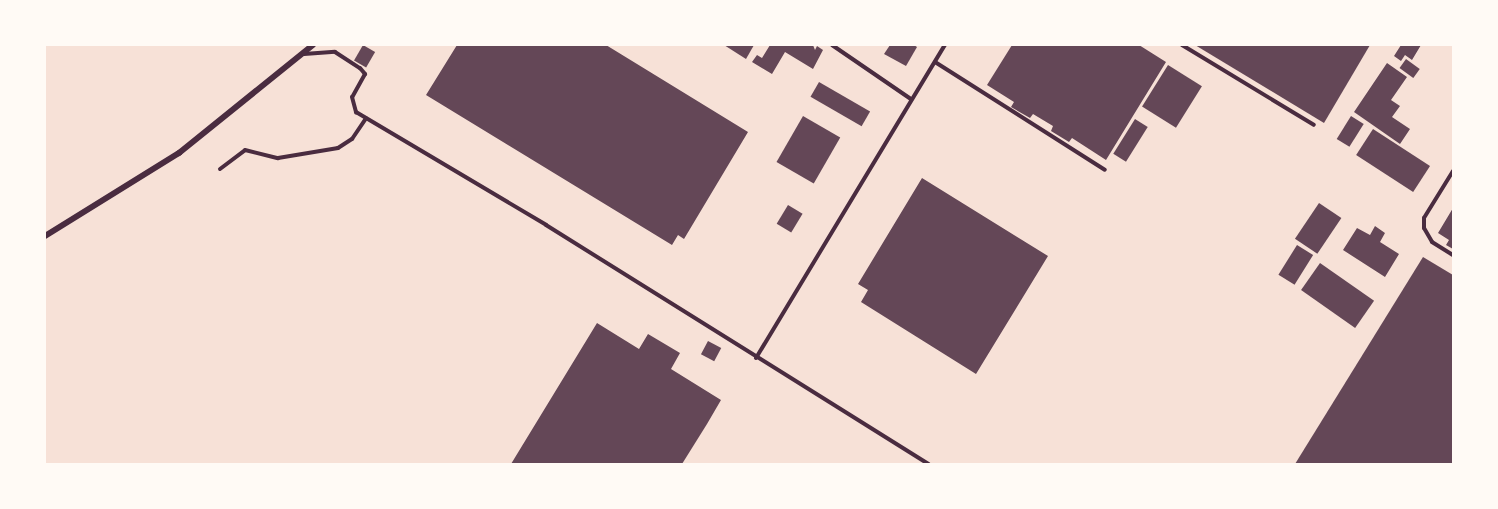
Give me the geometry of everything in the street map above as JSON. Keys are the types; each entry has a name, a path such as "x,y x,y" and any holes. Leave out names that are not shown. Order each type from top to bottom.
{"street":[{"path":"45,236 179,153 313,45"}],"lane":[{"path":"832,45 911,99"},
{"path":"756,358 945,45"},
{"path":"1182,45 1314,124"},
{"path":"302,54 335,52 360,68 365,74 352,97 353,107 366,118 928,464"},
{"path":"935,62 1105,170"},
{"path":"220,169 245,150 278,158 338,148 352,139 366,118"},
{"path":"1453,171 1424,219 1424,228 1432,243 1453,255"}],"building":[{"path":"363,45 375,52 366,68 354,61"},
{"path":"457,45 606,45 748,132 684,239 678,235 672,245 426,95"},
{"path":"724,45 754,45 746,59"},
{"path":"770,45 813,45 815,50 817,46 823,50 813,69 785,52 772,74 752,62 757,55 762,58"},
{"path":"890,45 917,47 906,66 884,54"},
{"path":"1012,45 1139,45 1166,62 1106,160 1072,138 1069,142 1051,131 1053,126 1033,114 1030,118 1011,107 1014,102 987,85"},
{"path":"1195,45 1370,45 1324,123"},
{"path":"1401,45 1421,45 1412,60 1405,55 1401,61 1394,56"},
{"path":"1406,59 1420,69 1413,78 1400,68"},
{"path":"1387,63 1407,77 1391,100 1400,106 1392,117 1410,129 1400,144 1354,112"},
{"path":"1168,65 1202,86 1176,128 1142,107"},
{"path":"819,82 870,112 862,126 810,97"},
{"path":"803,116 840,138 814,183 776,162"},
{"path":"1351,116 1364,124 1349,147 1337,139"},
{"path":"1135,119 1148,127 1126,162 1113,154"},
{"path":"1373,129 1430,166 1413,192 1356,155"},
{"path":"922,178 1048,256 976,374 861,302 868,290 858,284"},
{"path":"1319,203 1341,218 1317,254 1295,239"},
{"path":"788,205 803,214 791,233 777,224"},
{"path":"1453,208 1453,249 1446,245 1449,240 1438,233"},
{"path":"1375,226 1385,233 1380,242 1399,254 1385,277 1343,250 1357,228 1370,235"},
{"path":"1297,245 1313,255 1295,285 1278,275"},
{"path":"1423,257 1453,275 1453,464 1295,464"},
{"path":"1320,263 1374,301 1355,328 1301,290"},
{"path":"597,323 639,349 648,334 680,353 671,369 721,400 707,424 682,464 511,464"},
{"path":"708,341 721,348 714,361 701,354"}]}
